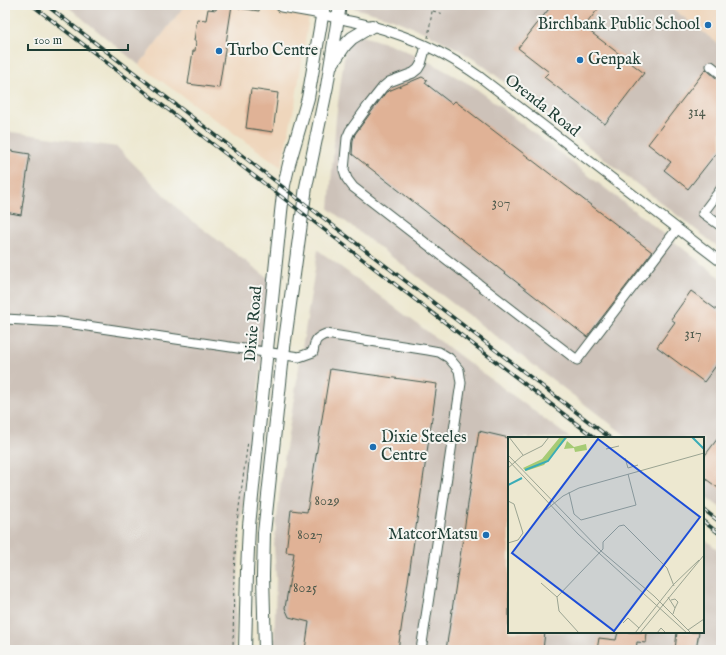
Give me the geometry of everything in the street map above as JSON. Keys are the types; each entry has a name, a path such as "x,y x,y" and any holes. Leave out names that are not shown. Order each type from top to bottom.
{"main road":[{"name":"Dixie Road","path":"265,650 263,576 264,532 283,355 306,188 330,67 340,5"},
{"name":"Dixie Road","path":"245,650 249,526 284,185 308,98 323,10"},
{"path":"330,67 345,45 352,38 372,26"}],"street":[{"name":"Orenda Road","path":"281,7 323,10 338,18 391,32 426,46 457,63 480,77 721,262"},
{"path":"426,46 418,69 413,73 390,82 383,87 350,131 347,138 344,170 347,179 353,187 577,360 677,229"},
{"path":"711,66 721,74"},
{"path":"721,188 703,213 721,226"},
{"path":"5,320 60,322 299,358 313,352 314,342 320,336 326,334 439,352 449,358 459,370 461,383 420,650"}],"path":[{"path":"426,46 433,5"},
{"path":"432,11 444,14"}],"shaded area":[{"path":"66,5 185,5 139,65"},
{"path":"185,5 311,5 295,104 281,167 139,65"},
{"path":"354,5 668,5 721,46 721,249 481,64 456,48 424,32 390,18 354,8"},
{"name":"Birchbank Public School","path":"668,5 721,5 721,46"},
{"path":"350,32 398,47 473,86 721,278 721,508 704,496 704,437 628,437 329,209 336,118 347,36"},
{"path":"5,131 117,147 184,215 272,281 241,522 234,650 5,650"},
{"path":"318,250 569,437 508,437 508,633 704,633 704,539 721,552 721,650 274,650 276,578 274,546 282,472"}],"building":[{"path":"217,5 232,5 219,88 188,84 193,51 195,51 196,41 194,41 197,19 206,20 208,9 216,10"},
{"path":"240,5 260,5 259,11 239,8"},
{"name":"Genpak","path":"552,5 601,5 584,27 644,73 605,124 544,77 549,72 518,48"},
{"path":"706,69 717,79 721,80 721,147 688,189 664,170 671,162 648,144"},
{"path":"422,77 427,80 425,83 452,104 455,101 652,252 587,337 352,154 355,134 386,92"},
{"path":"251,89 278,93 273,132 246,128"},
{"path":"5,150 30,154 21,215 5,212"},
{"path":"691,291 721,313 721,359 704,382 657,347 675,322 671,319"},
{"name":"Dixie Steeles Centre","path":"330,369 437,384 398,650 305,650 309,622 289,617 285,608 294,553 286,552 291,510 307,512"},
{"name":"MatcorMatsu","path":"479,431 508,438 508,633 545,633 543,650 446,650"},
{"path":"721,434 721,490 704,478 704,457"},
{"path":"618,633 647,633 646,643 637,642 636,650 597,650 599,638 616,640"},
{"path":"677,633 699,633 696,650 675,650"}],"railway":[{"path":"32,5 594,437"},
{"path":"46,5 609,437"},
{"path":"704,510 721,523"},
{"path":"704,522 721,535"}],"place":[{"name":"Birchbank Public School","path":"708,25"},
{"name":"Turbo Centre","path":"219,51"},
{"name":"Genpak","path":"580,60"},
{"name":"Dixie Steeles Centre","path":"373,447"},
{"name":"MatcorMatsu","path":"486,535"}]}
